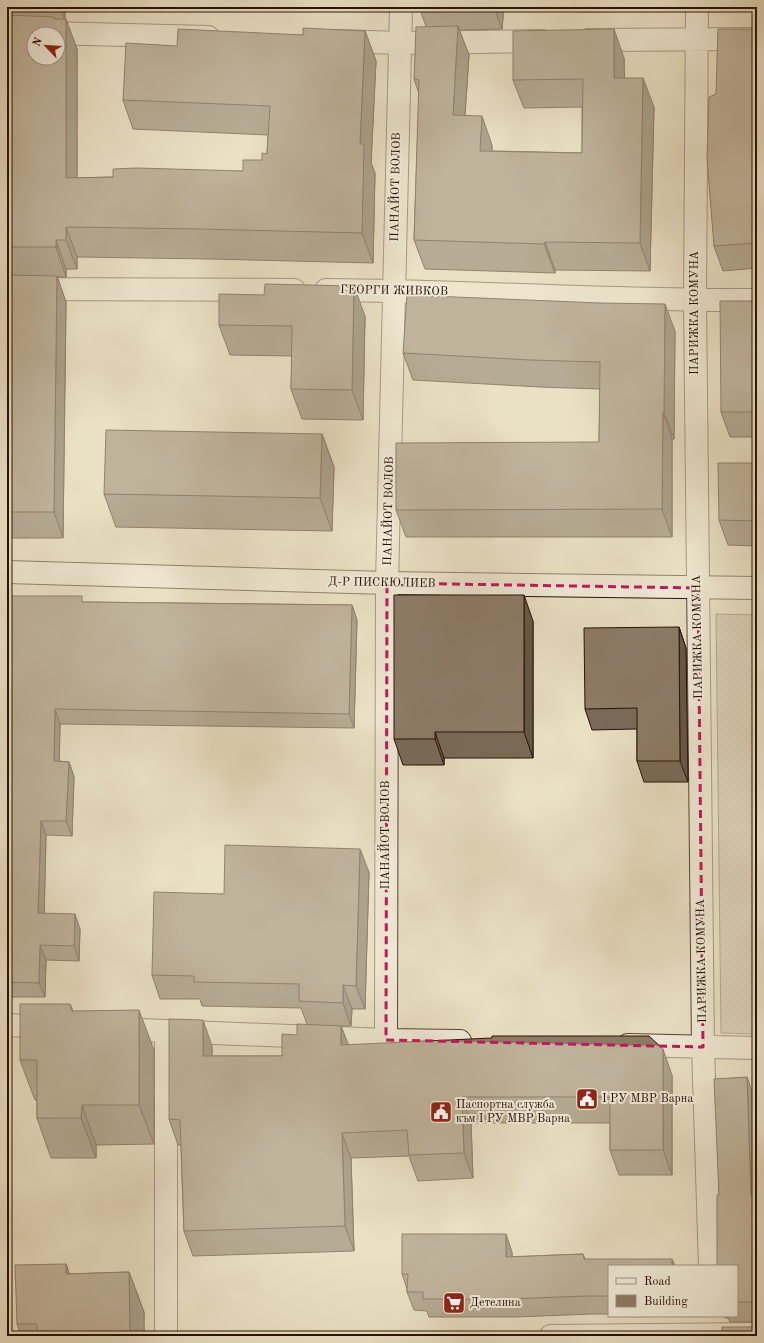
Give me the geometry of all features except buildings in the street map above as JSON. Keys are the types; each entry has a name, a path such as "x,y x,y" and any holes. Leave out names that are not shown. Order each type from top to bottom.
{"street":[{"name":"ПАНАЙОТ ВОЛОВ","path":"386,1040 388,583 399,42 401,7"},
{"name":"ПАРИЖКА КОМУНА","path":"696,7 695,300 703,1046 710,1265"},
{"path":"7,32 227,38"},
{"path":"321,40 399,42 757,39"},
{"name":"ГЕОРГИ ЖИВКОВ","path":"7,289 394,290 695,300 757,300"},
{"name":"Д-Р ПИСКЮЛИЕВ","path":"7,572 388,583 757,588"},
{"path":"7,1025 71,1028"},
{"path":"95,1028 386,1040 481,1042"},
{"path":"166,1031 166,1336"},
{"path":"608,1044 757,1048"},
{"path":"551,1336 711,1329 757,1334"}],"highlighted area":[{"path":"387,583 698,588 703,1047 386,1040"}],"shaded area":[{"path":"716,614 757,615 757,1034 721,1033"}],"place":[{"name":"I РУ МВР Варна","path":"587,1099"},
{"name":"Паспортна служба към I РУ МВР Варна","path":"441,1112"},
{"name":"Детелина","path":"454,1303"}]}
